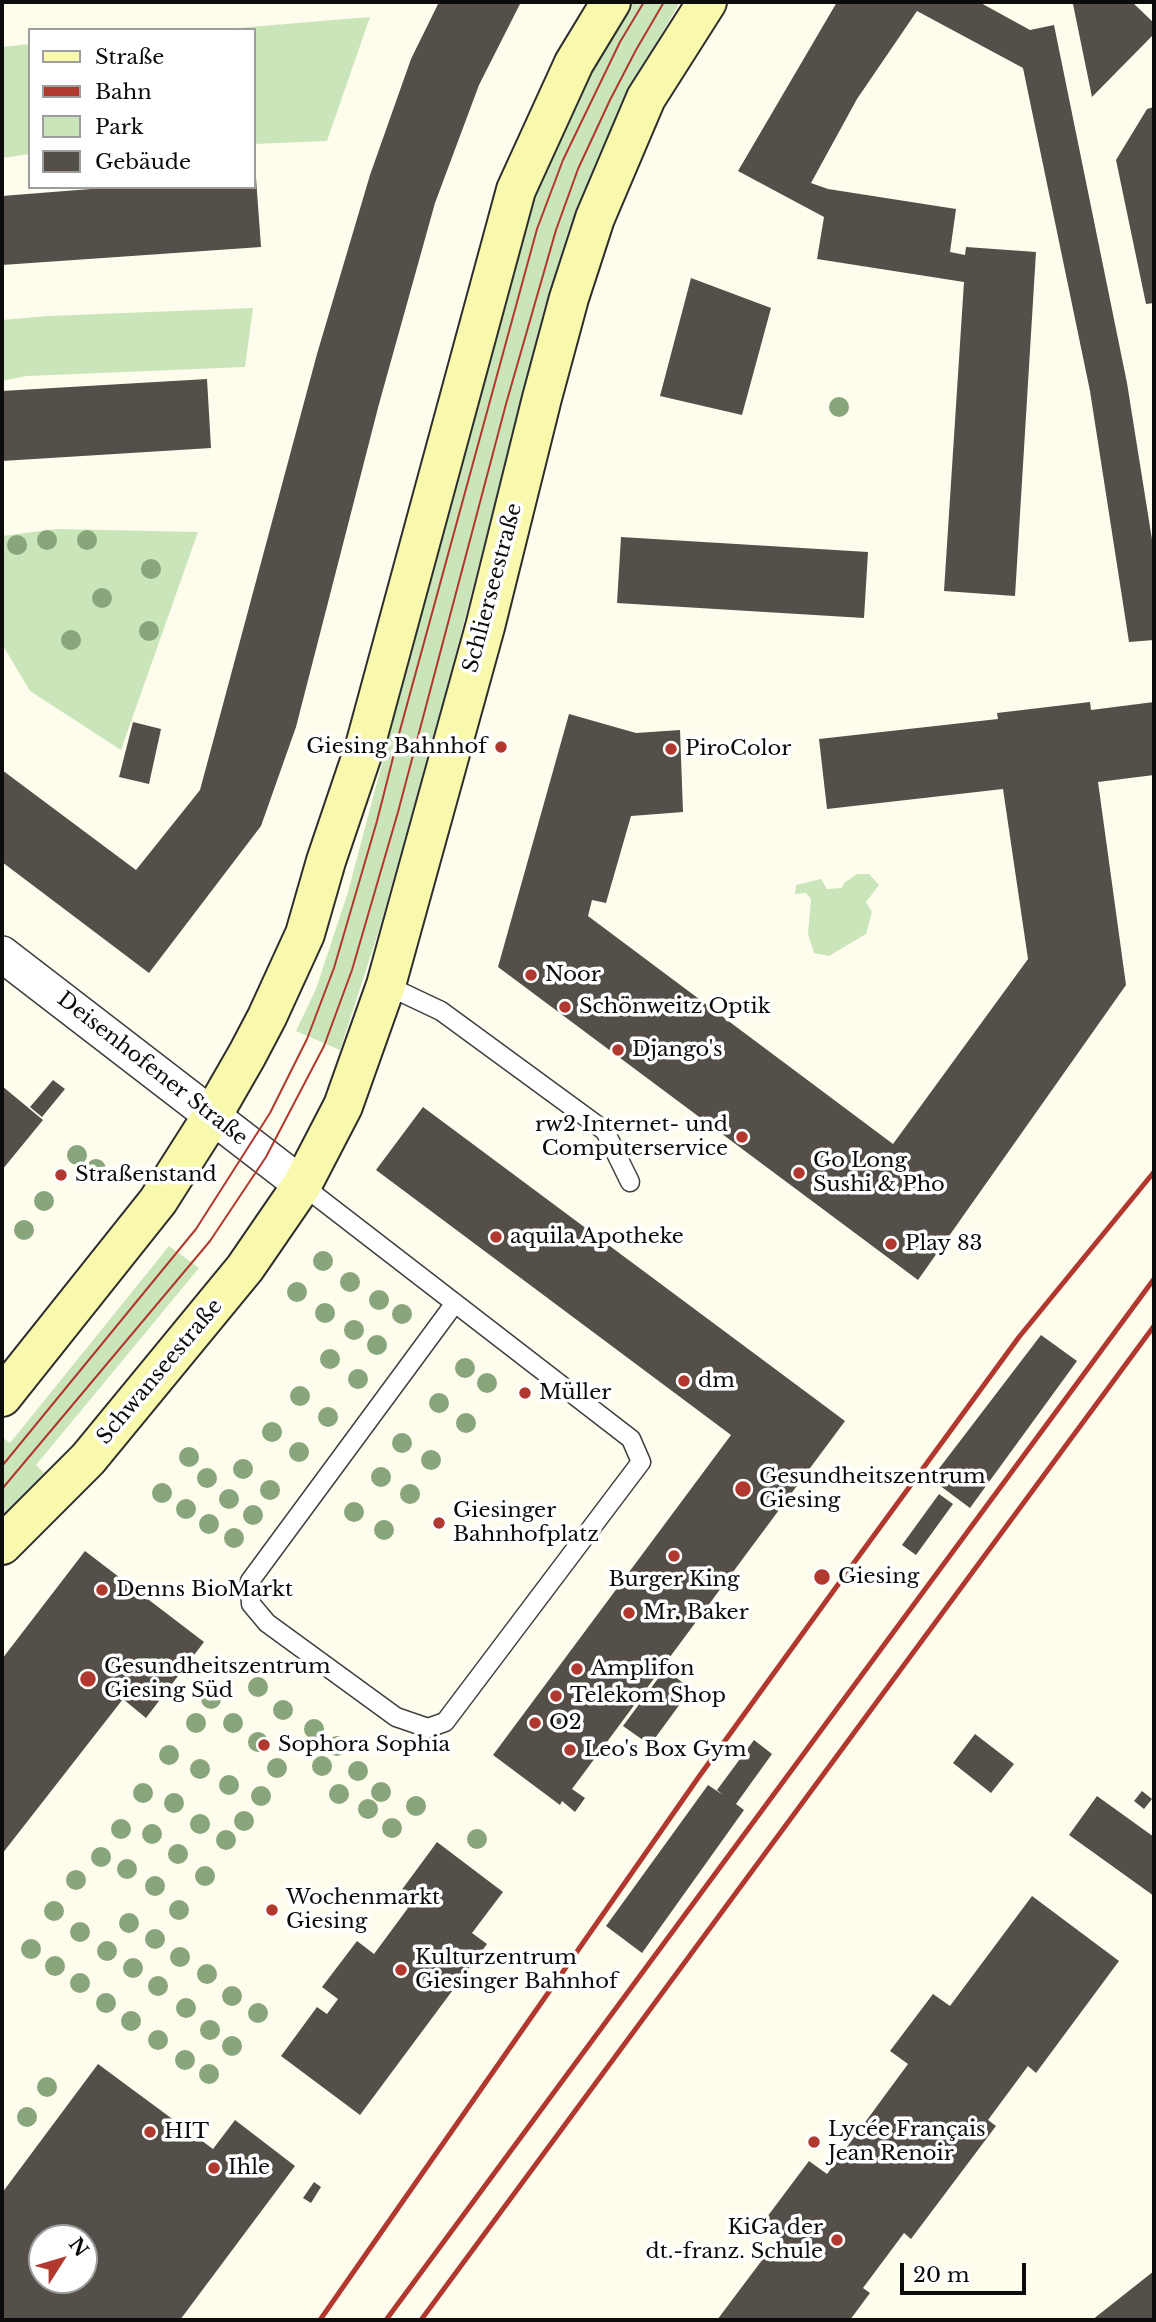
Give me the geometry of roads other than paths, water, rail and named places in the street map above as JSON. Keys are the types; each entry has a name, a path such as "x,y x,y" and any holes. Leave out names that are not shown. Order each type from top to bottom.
{"main road":[{"path":"2,1397 158,1200 212,1116 267,1017 305,934 326,861 365,746 516,190 574,63 611,2"},
{"name":"Schlierseestraße","path":"302,1185 342,1106 386,985 485,627 569,298 595,218 646,98 707,2"},
{"name":"Schwanseestraße","path":"2,1545 109,1433 245,1268 302,1185"}],"street":[{"name":"Deisenhofener Straße","path":"2,954 302,1185"}],"lane":[{"path":"386,985 441,1011 605,1131 630,1182"},
{"path":"302,1185 455,1303 631,1439 641,1462 445,1722 428,1728 396,1717 267,1623 251,1604 250,1581 455,1303"}],"tram line":[{"path":"2,1466 196,1229 270,1113 307,1039 334,968 377,821 537,229 563,160 620,42 644,2"},
{"path":"2,1489 210,1241 266,1157 324,1046 352,970 398,812 506,404 556,230 578,169 610,100 664,2"}],"railway":[{"path":"320,2320 698,1778 837,1586 1019,1337 1154,1172"},
{"path":"386,2320 1154,1279"},
{"path":"421,2320 1154,1326"}],"place":[{"name":"Giesing Bahnhof","path":"501,747"},
{"name":"PiroColor","path":"671,749"},
{"name":"Noor","path":"531,975"},
{"name":"Schönweitz Optik","path":"565,1007"},
{"name":"Django's","path":"618,1050"},
{"name":"rw2 Internet- und Computerservice","path":"742,1137"},
{"name":"Go Long Sushi & Pho","path":"799,1173"},
{"name":"Straßenstand","path":"61,1175"},
{"name":"aquila Apotheke","path":"496,1237"},
{"name":"Play 83","path":"891,1244"},
{"name":"dm","path":"684,1381"},
{"name":"Müller","path":"525,1393"},
{"name":"Gesundheitszentrum Giesing","path":"743,1489"},
{"name":"Giesinger Bahnhofplatz","path":"439,1523"},
{"name":"Burger King","path":"674,1556"},
{"name":"Giesing","path":"822,1577"},
{"name":"Denns BioMarkt","path":"102,1590"},
{"name":"Mr. Baker","path":"629,1613"},
{"name":"Amplifon","path":"577,1669"},
{"name":"Gesundheitszentrum Giesing Süd","path":"88,1679"},
{"name":"Telekom Shop","path":"556,1696"},
{"name":"O2","path":"535,1723"},
{"name":"Sophora Sophia","path":"264,1745"},
{"name":"Leo's Box Gym","path":"570,1750"},
{"name":"Wochenmarkt Giesing","path":"272,1910"},
{"name":"Kulturzentrum Giesinger Bahnhof","path":"401,1970"},
{"name":"HIT","path":"150,2132"},
{"name":"Lycée Français Jean Renoir","path":"814,2142"},
{"name":"Ihle","path":"214,2168"},
{"name":"KiGa der dt.-franz. Schule","path":"837,2240"}]}
